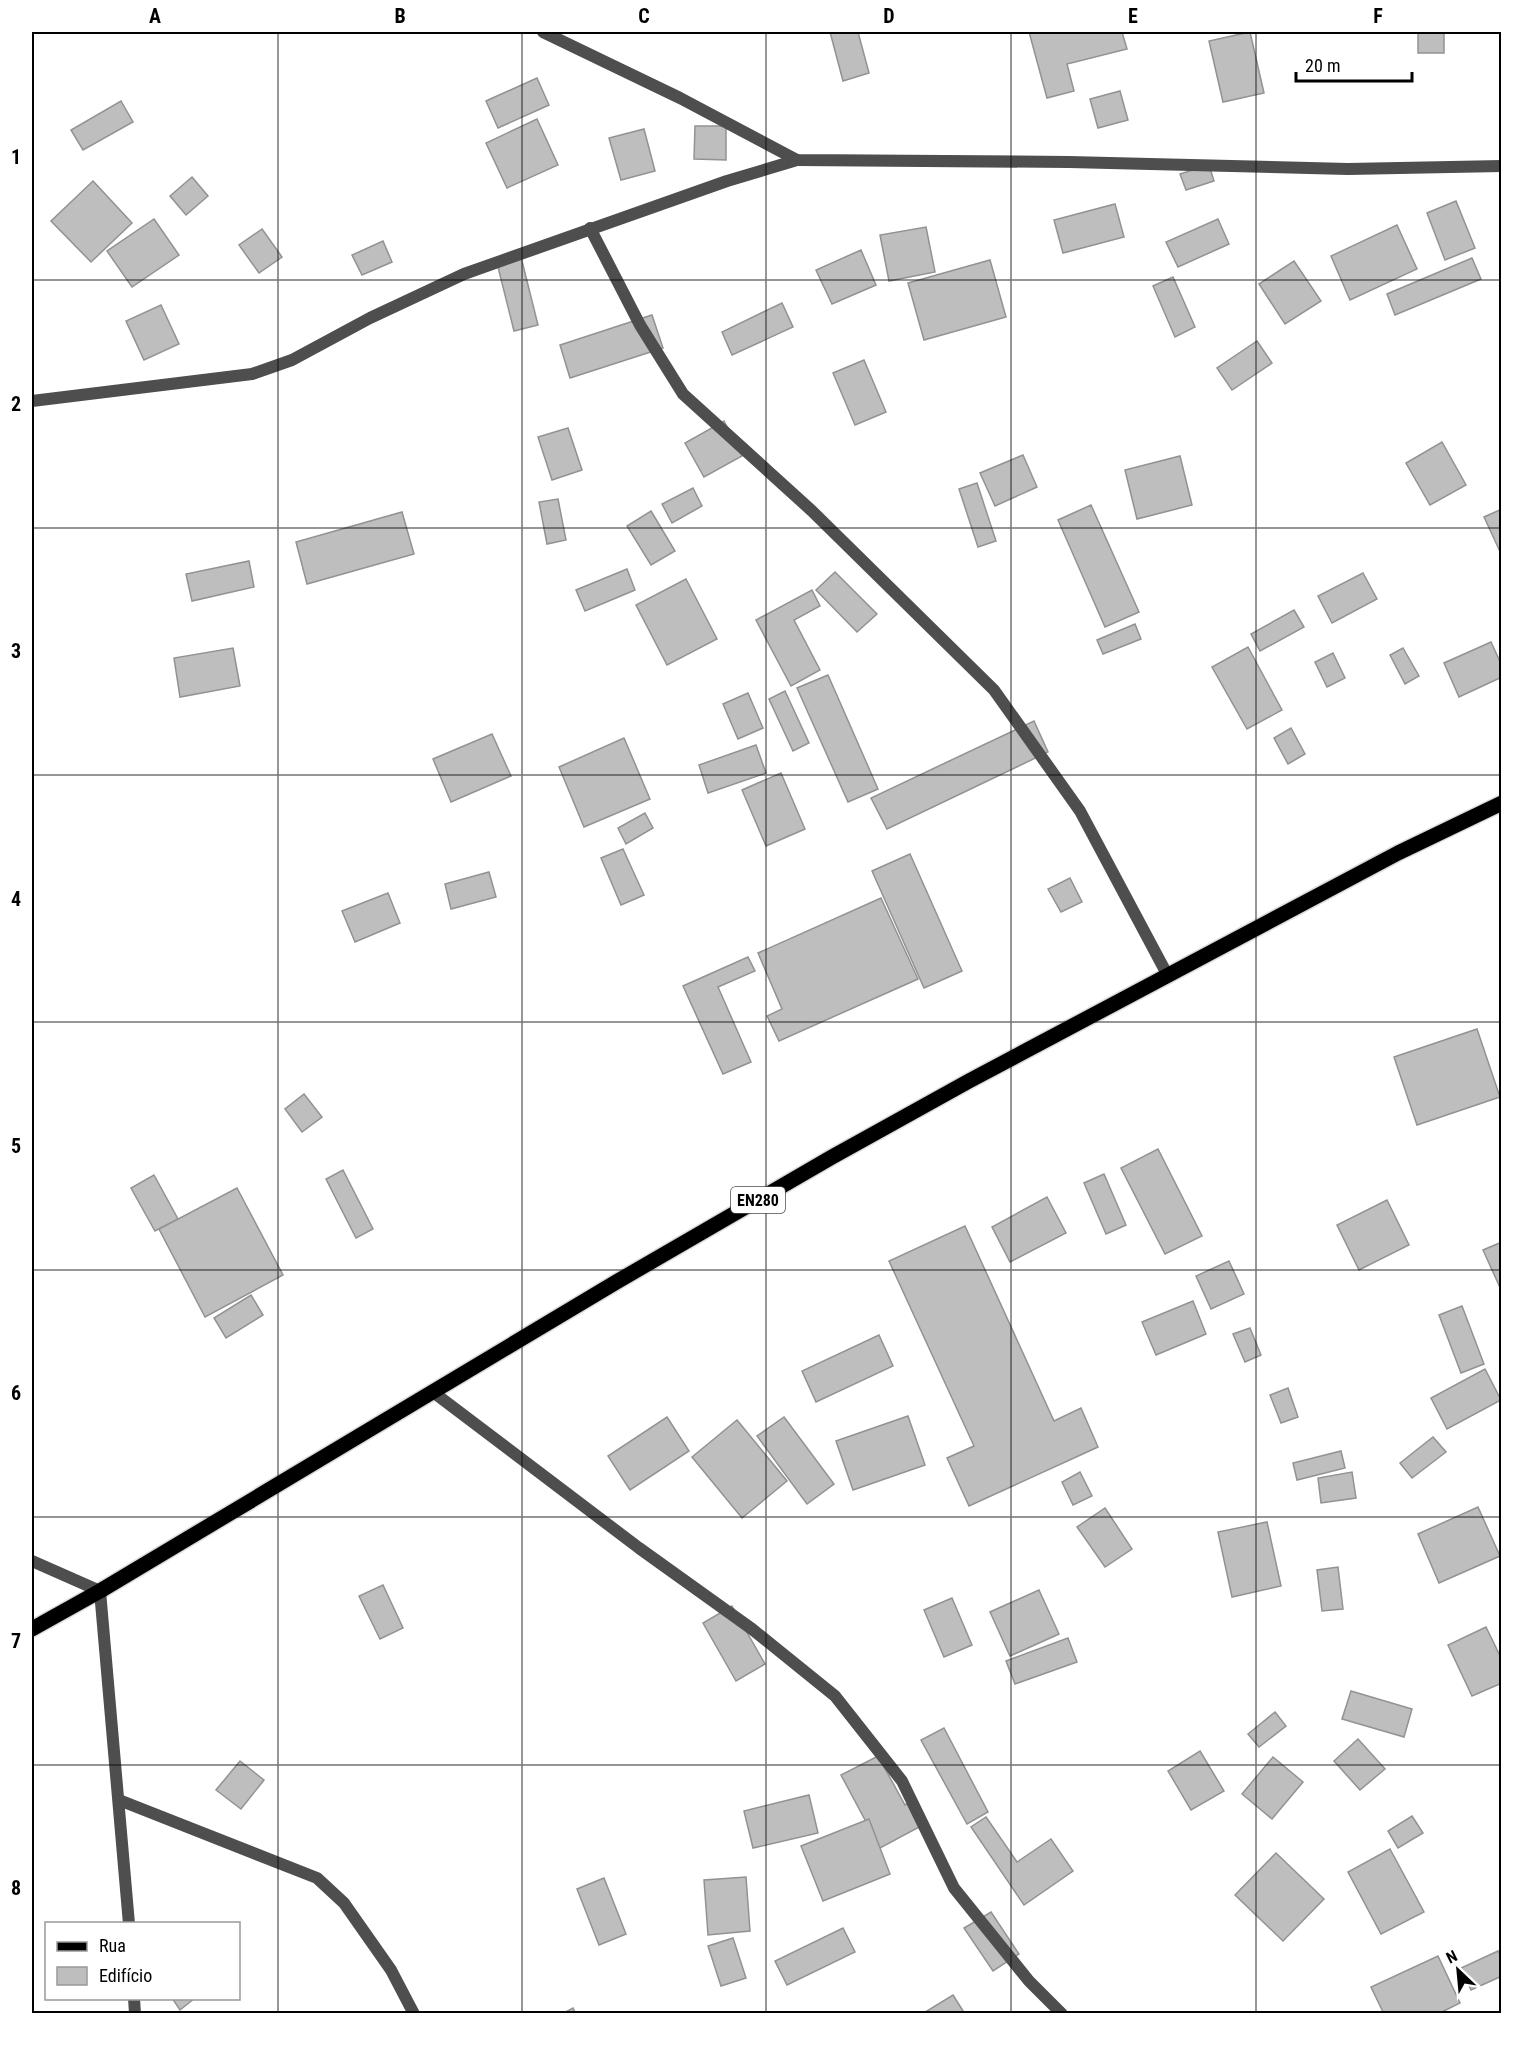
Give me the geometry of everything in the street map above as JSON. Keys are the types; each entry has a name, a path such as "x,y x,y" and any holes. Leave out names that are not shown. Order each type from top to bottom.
{"main road":[{"name":"EN280","path":"32,1629 100,1591 618,1281 842,1152 969,1081 1398,853 1502,803"}],"street":[{"path":"543,32 680,98 797,160"},
{"path":"32,401 252,374 292,360 370,318 464,274 727,181 797,160 1069,162 1348,169 1502,166"},
{"path":"590,228 640,325 683,394 812,511 994,690 1080,811 1168,976"},
{"path":"433,1392 639,1548 752,1629 835,1696 902,1781 954,1888 1029,1981 1062,2013"},
{"path":"32,1561 100,1591 129,1922"},
{"path":"119,1800 317,1878 344,1903 391,1970 414,2013"}],"building":[{"path":"830,32 858,32 869,73 843,81"},
{"path":"1029,32 1122,32 1127,49 1067,64 1074,91 1047,98"},
{"path":"1250,32 1264,93 1223,102 1209,41"},
{"path":"1418,32 1444,32 1444,53 1418,53"},
{"path":"537,78 549,105 498,128 486,101"},
{"path":"1120,91 1128,120 1098,128 1090,99"},
{"path":"121,101 133,122 83,150 71,130"},
{"path":"537,119 558,165 507,188 486,143"},
{"path":"695,126 726,126 726,160 694,159"},
{"path":"644,129 655,171 621,180 609,138"},
{"path":"1209,165 1214,181 1186,190 1180,174"},
{"path":"192,177 208,196 186,215 170,196"},
{"path":"93,181 132,223 91,262 51,221"},
{"path":"1456,201 1475,248 1445,260 1427,213"},
{"path":"1115,204 1124,237 1063,253 1054,220"},
{"path":"154,219 179,255 132,287 107,251"},
{"path":"1218,219 1229,244 1178,267 1166,242"},
{"path":"1397,225 1417,269 1350,300 1331,256"},
{"path":"926,227 935,272 889,281 880,235"},
{"path":"262,229 282,257 259,273 239,245"},
{"path":"383,241 392,262 362,275 352,255"},
{"path":"861,250 876,285 832,304 816,270"},
{"path":"521,257 538,325 514,331 497,263"},
{"path":"1472,258 1481,279 1395,315 1387,294"},
{"path":"990,260 1006,317 924,340 908,283"},
{"path":"1294,261 1321,301 1285,324 1259,284"},
{"path":"1173,277 1195,327 1175,337 1153,286"},
{"path":"782,303 793,327 732,355 722,332"},
{"path":"161,305 179,344 144,360 126,321"},
{"path":"652,315 663,348 570,378 560,345"},
{"path":"1257,341 1272,363 1232,390 1217,368"},
{"path":"864,360 886,412 855,425 833,373"},
{"path":"724,421 742,456 704,477 685,443"},
{"path":"568,428 582,470 552,480 538,437"},
{"path":"1442,442 1466,485 1430,505 1406,463"},
{"path":"1023,455 1037,487 995,506 980,473"},
{"path":"1180,456 1192,505 1137,519 1125,470"},
{"path":"977,483 996,541 978,547 959,489"},
{"path":"693,488 702,506 672,523 662,504"},
{"path":"558,499 566,540 547,544 539,502"},
{"path":"1091,505 1139,612 1105,627 1058,520"},
{"path":"1502,509 1502,556 1484,517"},
{"path":"651,511 675,551 651,565 627,526"},
{"path":"402,512 414,554 307,584 296,542"},
{"path":"249,561 254,587 192,601 186,574"},
{"path":"627,569 635,590 585,611 576,590"},
{"path":"835,572 877,614 857,632 816,590"},
{"path":"1363,573 1377,599 1332,623 1318,596"},
{"path":"686,579 717,639 667,665 636,605"},
{"path":"812,590 820,606 794,620 820,670 791,686 756,620"},
{"path":"1294,610 1304,627 1260,651 1251,634"},
{"path":"1135,624 1141,639 1103,654 1097,640"},
{"path":"1491,642 1502,666 1502,677 1459,697 1444,663"},
{"path":"1248,647 1282,710 1247,729 1212,667"},
{"path":"233,648 240,686 180,697 174,658"},
{"path":"1403,648 1419,676 1405,684 1390,655"},
{"path":"1333,653 1345,678 1327,687 1315,662"},
{"path":"828,675 878,789 848,802 797,688"},
{"path":"785,691 809,743 793,751 769,699"},
{"path":"748,693 763,728 738,739 723,704"},
{"path":"1034,721 1048,752 887,829 871,798"},
{"path":"1291,728 1305,754 1288,764 1274,738"},
{"path":"492,734 511,776 451,802 433,759"},
{"path":"624,738 650,799 584,827 559,767"},
{"path":"756,745 766,773 708,793 699,765"},
{"path":"781,773 805,829 766,846 742,790"},
{"path":"645,813 653,828 626,844 618,828"},
{"path":"623,849 644,895 621,905 601,858"},
{"path":"910,854 962,971 924,988 872,871"},
{"path":"489,872 496,897 451,909 445,884"},
{"path":"1070,878 1082,902 1061,912 1048,889"},
{"path":"388,893 400,923 355,942 342,911"},
{"path":"881,898 918,979 779,1041 767,1016 782,1009 758,953"},
{"path":"748,957 755,971 718,987 751,1062 723,1074 683,986"},
{"path":"1477,1029 1500,1097 1417,1125 1394,1057"},
{"path":"304,1094 322,1117 302,1132 285,1109"},
{"path":"1158,1149 1202,1236 1165,1254 1121,1168"},
{"path":"343,1170 373,1229 356,1238 326,1179"},
{"path":"1104,1174 1126,1225 1106,1234 1084,1183"},
{"path":"154,1175 178,1219 155,1231 131,1188"},
{"path":"237,1188 283,1275 205,1317 159,1229"},
{"path":"1047,1197 1066,1233 1010,1262 992,1227"},
{"path":"1387,1200 1409,1245 1359,1270 1337,1225"},
{"path":"965,1226 1054,1421 1081,1408 1098,1447 969,1506 947,1458 974,1446 889,1261"},
{"path":"1502,1242 1502,1292 1483,1250"},
{"path":"1229,1261 1244,1294 1211,1309 1196,1276"},
{"path":"251,1295 263,1315 226,1338 214,1318"},
{"path":"1193,1301 1206,1334 1156,1355 1142,1322"},
{"path":"1462,1306 1484,1364 1461,1373 1439,1315"},
{"path":"1250,1328 1261,1355 1245,1362 1233,1334"},
{"path":"879,1335 893,1366 816,1402 802,1371"},
{"path":"1485,1369 1501,1400 1447,1429 1431,1398"},
{"path":"1288,1388 1298,1417 1281,1423 1270,1395"},
{"path":"908,1416 925,1465 853,1490 836,1441"},
{"path":"667,1417 689,1451 630,1490 608,1456"},
{"path":"784,1417 834,1484 807,1504 757,1436"},
{"path":"737,1420 787,1481 742,1518 692,1457"},
{"path":"1433,1437 1446,1452 1412,1478 1400,1463"},
{"path":"1341,1451 1345,1468 1297,1480 1293,1463"},
{"path":"1080,1472 1092,1496 1073,1505 1062,1482"},
{"path":"1352,1472 1356,1498 1321,1503 1318,1478"},
{"path":"1478,1507 1500,1556 1439,1583 1418,1534"},
{"path":"1105,1508 1132,1549 1105,1567 1077,1527"},
{"path":"1267,1522 1281,1586 1232,1597 1218,1532"},
{"path":"1338,1567 1343,1609 1322,1611 1317,1570"},
{"path":"383,1585 403,1628 380,1639 359,1596"},
{"path":"1039,1590 1059,1634 1010,1656 990,1612"},
{"path":"952,1598 972,1645 944,1657 924,1610"},
{"path":"732,1606 765,1664 736,1681 703,1623"},
{"path":"1486,1627 1502,1660 1502,1683 1472,1696 1448,1645"},
{"path":"1068,1638 1077,1662 1015,1684 1006,1661"},
{"path":"1351,1691 1412,1709 1404,1737 1342,1719"},
{"path":"1275,1712 1286,1726 1259,1747 1248,1734"},
{"path":"944,1728 988,1812 967,1824 921,1740"},
{"path":"1358,1739 1385,1769 1360,1790 1334,1761"},
{"path":"1200,1751 1224,1791 1191,1810 1168,1771"},
{"path":"878,1756 905,1805 910,1802 923,1825 880,1848 841,1775"},
{"path":"1273,1757 1303,1782 1272,1819 1242,1794"},
{"path":"240,1761 264,1780 241,1809 216,1790"},
{"path":"809,1795 818,1833 753,1848 744,1811"},
{"path":"1412,1816 1423,1833 1398,1848 1388,1831"},
{"path":"986,1817 1017,1862 1051,1839 1073,1871 1024,1905 971,1827"},
{"path":"869,1819 890,1874 823,1901 801,1846"},
{"path":"1390,1849 1424,1912 1381,1934 1348,1872"},
{"path":"1276,1853 1324,1899 1283,1941 1235,1895"},
{"path":"746,1877 750,1931 708,1935 704,1880"},
{"path":"604,1878 626,1934 599,1945 577,1889"},
{"path":"991,1912 1019,1954 993,1971 964,1928"},
{"path":"843,1928 855,1952 787,1985 775,1961"},
{"path":"733,1938 746,1978 721,1986 708,1946"},
{"path":"1498,1951 1502,1957 1502,1976 1471,1990 1461,1968"},
{"path":"1438,1956 1460,2003 1438,2014 1384,2014 1371,1987"},
{"path":"953,1995 965,2014 922,2014"},
{"path":"173,2000 192,2000 180,2010"},
{"path":"573,2008 576,2014 562,2014"}]}
